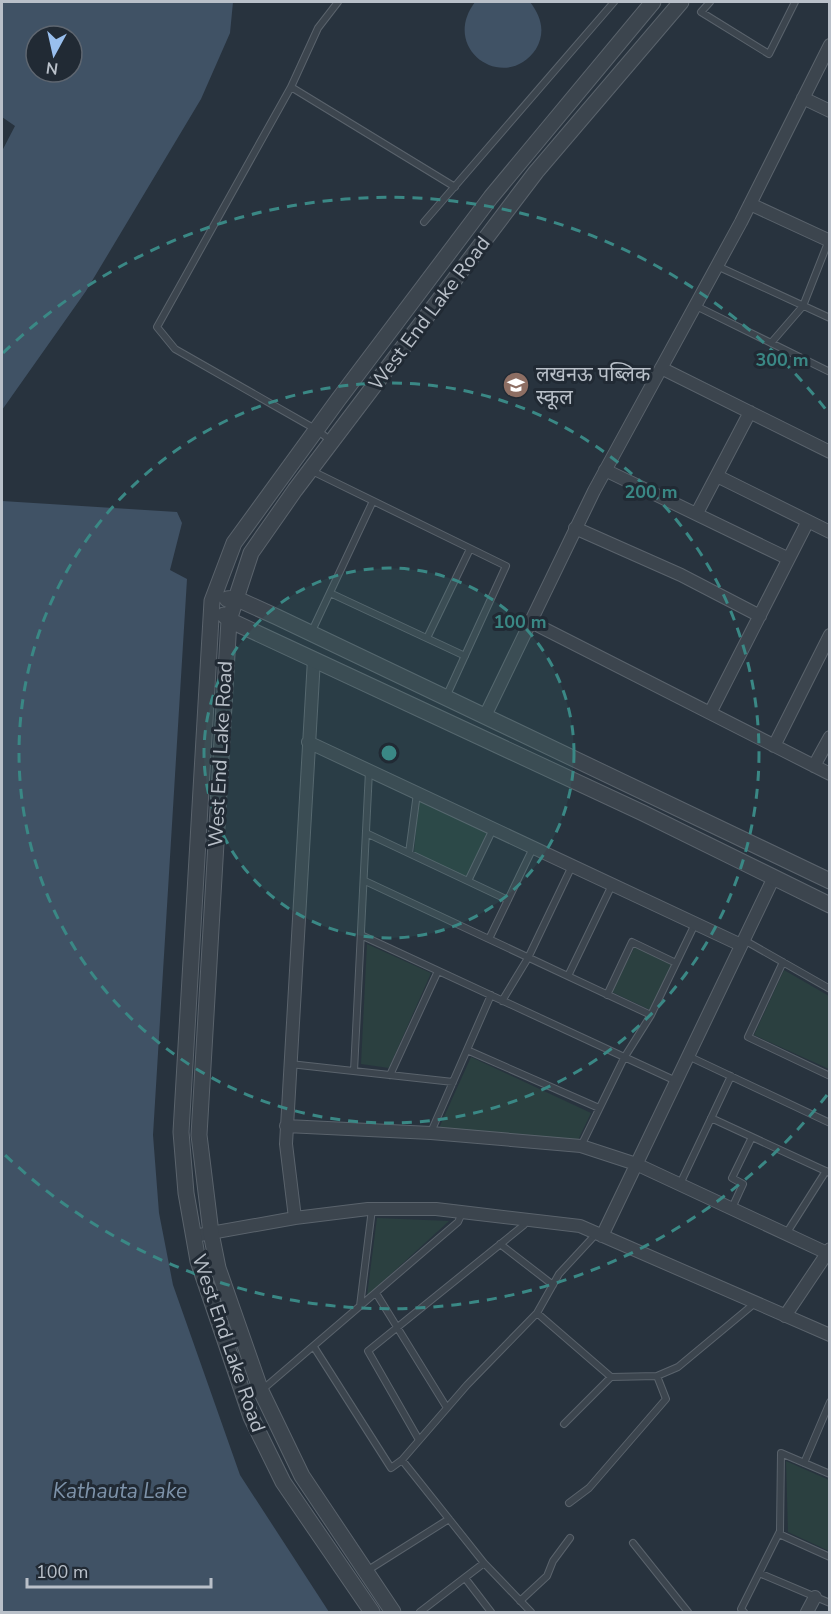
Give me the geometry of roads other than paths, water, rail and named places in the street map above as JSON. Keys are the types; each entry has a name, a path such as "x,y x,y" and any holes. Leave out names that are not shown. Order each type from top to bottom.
{"street":[{"name":"West End Lake Road","path":"372,1612 283,1482 251,1417 198,1261 186,1193 181,1132 212,601 234,543 317,430 490,197 652,2"},
{"name":"West End Lake Road","path":"393,1612 364,1572 302,1476 261,1391 218,1269 211,1233 199,1135 228,620 251,554 310,470 536,172 681,2"},
{"path":"485,716 575,528 750,204 830,45"},
{"path":"803,98 830,111"},
{"path":"750,204 829,241"},
{"path":"661,368 830,452"},
{"path":"697,513 750,412"},
{"path":"605,470 787,558"},
{"path":"717,476 830,532"},
{"path":"710,713 787,558 808,521"},
{"path":"575,528 681,575 760,616"},
{"path":"212,601 235,598 830,881"},
{"path":"212,601 228,620 830,904"},
{"path":"529,621 830,774"},
{"path":"774,746 826,652 830,635"},
{"path":"295,1218 286,1126 314,659"},
{"path":"814,766 830,737"},
{"path":"309,742 695,924 742,942"},
{"path":"599,1235 636,1164 774,877"},
{"path":"286,1126 431,1133 581,1146 636,1164 829,1252 785,1316"},
{"path":"194,1236 295,1218 372,1209 436,1209 580,1226 830,1335"},
{"path":"807,1612 815,1597"}],"lane":[{"path":"332,442 317,430 175,349 157,327 291,87 318,28 338,2"},
{"path":"424,222 615,2"},
{"path":"710,2 701,12 769,54 795,2"},
{"path":"291,87 455,187"},
{"path":"771,344 803,306 829,241"},
{"path":"717,266 830,318"},
{"path":"695,306 830,372"},
{"path":"310,470 506,566 446,697"},
{"path":"311,633 374,501"},
{"path":"427,638 470,549"},
{"path":"330,593 465,656"},
{"path":"354,1071 363,936 369,771"},
{"path":"409,853 417,793"},
{"path":"468,881 493,829"},
{"path":"366,833 507,900"},
{"path":"489,939 533,848"},
{"path":"502,1001 528,958 572,866"},
{"path":"365,881 651,1015"},
{"path":"568,976 612,884"},
{"path":"581,1146 624,1058 651,1015 695,924"},
{"path":"363,936 676,1081"},
{"path":"607,995 633,942 676,963"},
{"path":"742,942 830,989"},
{"path":"783,962 748,1037 830,1076"},
{"path":"390,1076 438,971"},
{"path":"431,1133 491,996"},
{"path":"467,1050 599,1108"},
{"path":"688,1056 830,1123"},
{"path":"289,1064 453,1082"},
{"path":"680,1184 731,1077"},
{"path":"711,1118 828,1172 786,1234"},
{"path":"731,1209 743,1184 732,1178 752,1137"},
{"path":"360,1307 372,1209"},
{"path":"261,1391 458,1222 462,1212"},
{"path":"419,1440 368,1350 524,1225 525,1220"},
{"path":"314,1347 392,1468 402,1460 447,1408 537,1313 559,1274 599,1235"},
{"path":"501,1244 553,1285"},
{"path":"376,1293 447,1408"},
{"path":"537,1313 611,1377 657,1376 678,1368 755,1303"},
{"path":"569,1503 589,1488 666,1399 657,1376"},
{"path":"564,1424 611,1377"},
{"path":"804,1463 830,1402"},
{"path":"821,1422 830,1426"},
{"path":"741,1611 779,1534 781,1453 830,1474"},
{"path":"402,1460 484,1563 531,1612"},
{"path":"364,1572 449,1519"},
{"path":"779,1534 830,1557"},
{"path":"519,1601 547,1576 553,1561 570,1538"},
{"path":"633,1543 688,1612"},
{"path":"420,1612 484,1563"},
{"path":"759,1573 830,1603"},
{"path":"465,1578 491,1612"}],"water":[{"path":"2,2 233,2 230,33 201,99 86,291 2,410 2,151 15,126 2,117"},
{"path":"475,2 530,2 541,24 541,36 536,49 523,62 509,67 494,67 481,60 471,50 465,36 466,20"},
{"name":"Kathauta Lake","path":"2,501 177,512 182,523 170,570 187,579 153,1135 159,1213 173,1285 240,1475 329,1612 2,1612"}],"place":[{"name":"लखनऊ पब्लिक स्कूल","path":"516,385"}]}
